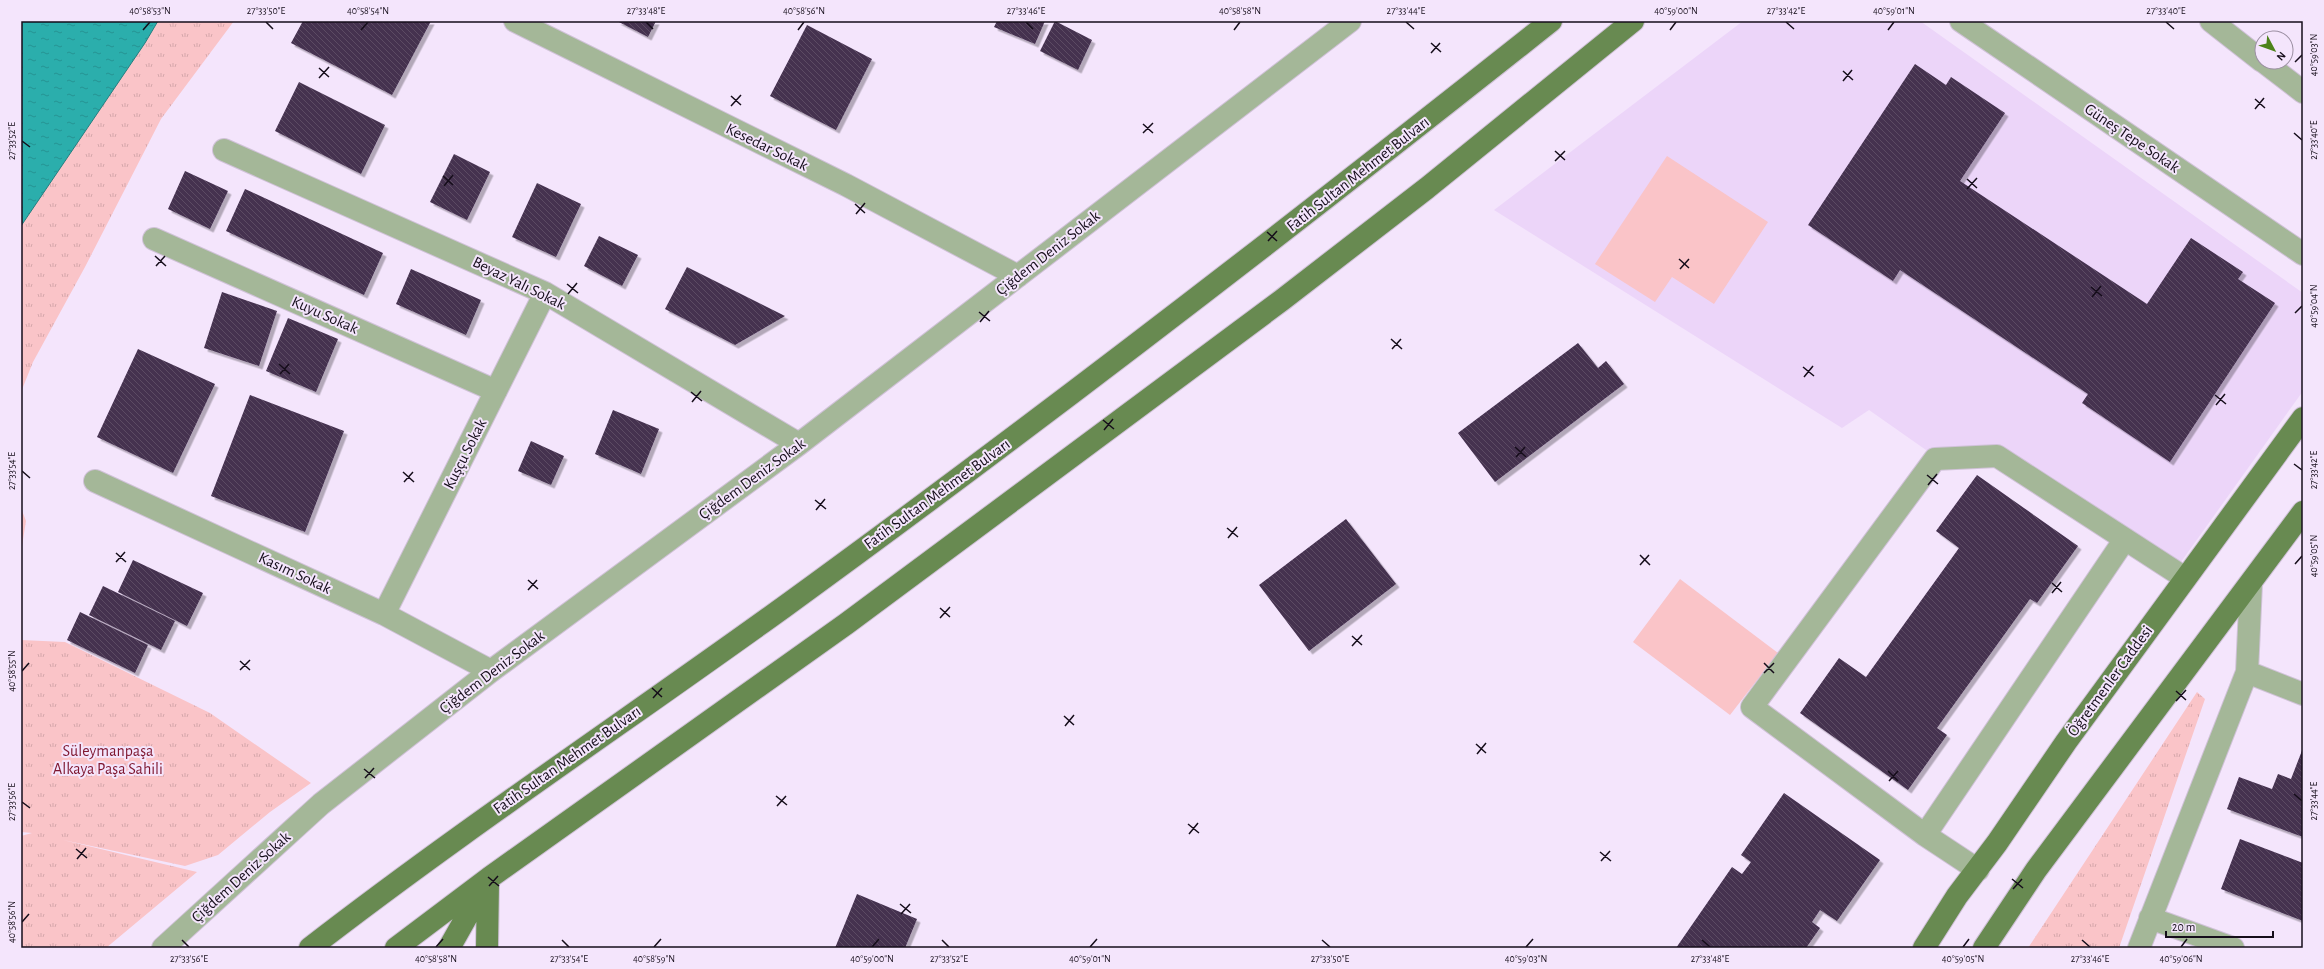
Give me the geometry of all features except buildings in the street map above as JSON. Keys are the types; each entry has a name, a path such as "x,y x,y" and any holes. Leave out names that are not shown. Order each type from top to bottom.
{"main road":[{"name":"Fatih Sultan Mehmet Bulvarı","path":"310,948 383,892 562,762 782,609 1009,441 1333,194 1551,21"},
{"path":"396,948 489,878 846,624 1282,300 1427,188 1633,21"},
{"name":"Öğretmenler Caddesi","path":"1924,948 1957,896 1978,870 2066,742 2303,418"},
{"path":"1984,948 2036,870 2251,584 2303,512"},
{"path":"449,948 489,878"},
{"path":"487,948 489,878"}],"street":[{"name":"Kesedar Sokak","path":"515,21 846,185 1018,276"},
{"name":"Çiğdem Deniz Sokak","path":"163,948 321,804 491,670 799,444 1350,21"},
{"name":"Güneş Tepe Sokak","path":"1961,21 2303,254"},
{"path":"2211,21 2254,54"},
{"path":"2275,70 2303,92"},
{"name":"Beyaz Yalı Sokak","path":"224,150 545,293 799,444"},
{"name":"Kuyu Sokak","path":"154,239 496,391"},
{"name":"Kuşçu Sokak","path":"384,614 545,293"},
{"path":"1978,870 1925,835 1752,707 1935,459 1997,456 2185,578"},
{"name":"Kasım Sokak","path":"95,481 384,614 491,670"},
{"path":"1925,835 2125,539"},
{"path":"2139,948 2246,672 2251,584"},
{"path":"2246,672 2303,694"},
{"path":"2150,918 2233,948"}],"shaded area":[{"path":"1743,21 1920,21 2303,293 2303,391 2181,562 1989,446 1926,450 1869,410 1842,428 1494,210"}],"green space":[{"path":"104,21 234,21 161,119 85,267 33,362 21,392 21,173"},
{"path":"1667,156 1768,222 1714,304 1672,277 1655,302 1595,264"},
{"path":"21,508 26,521 21,552"},
{"path":"1680,579 1778,653 1730,715 1633,642"},
{"name":"Süleymanpaşa Alkaya Paşa Sahili","path":"21,640 65,642 210,713 311,783 270,812 218,855 185,866 63,840 197,872 106,948 21,948 21,836 32,833 21,832"},
{"path":"2197,692 2205,699 2119,948 2028,948"}],"water":[{"path":"21,21 158,21 145,43 21,226"}]}
